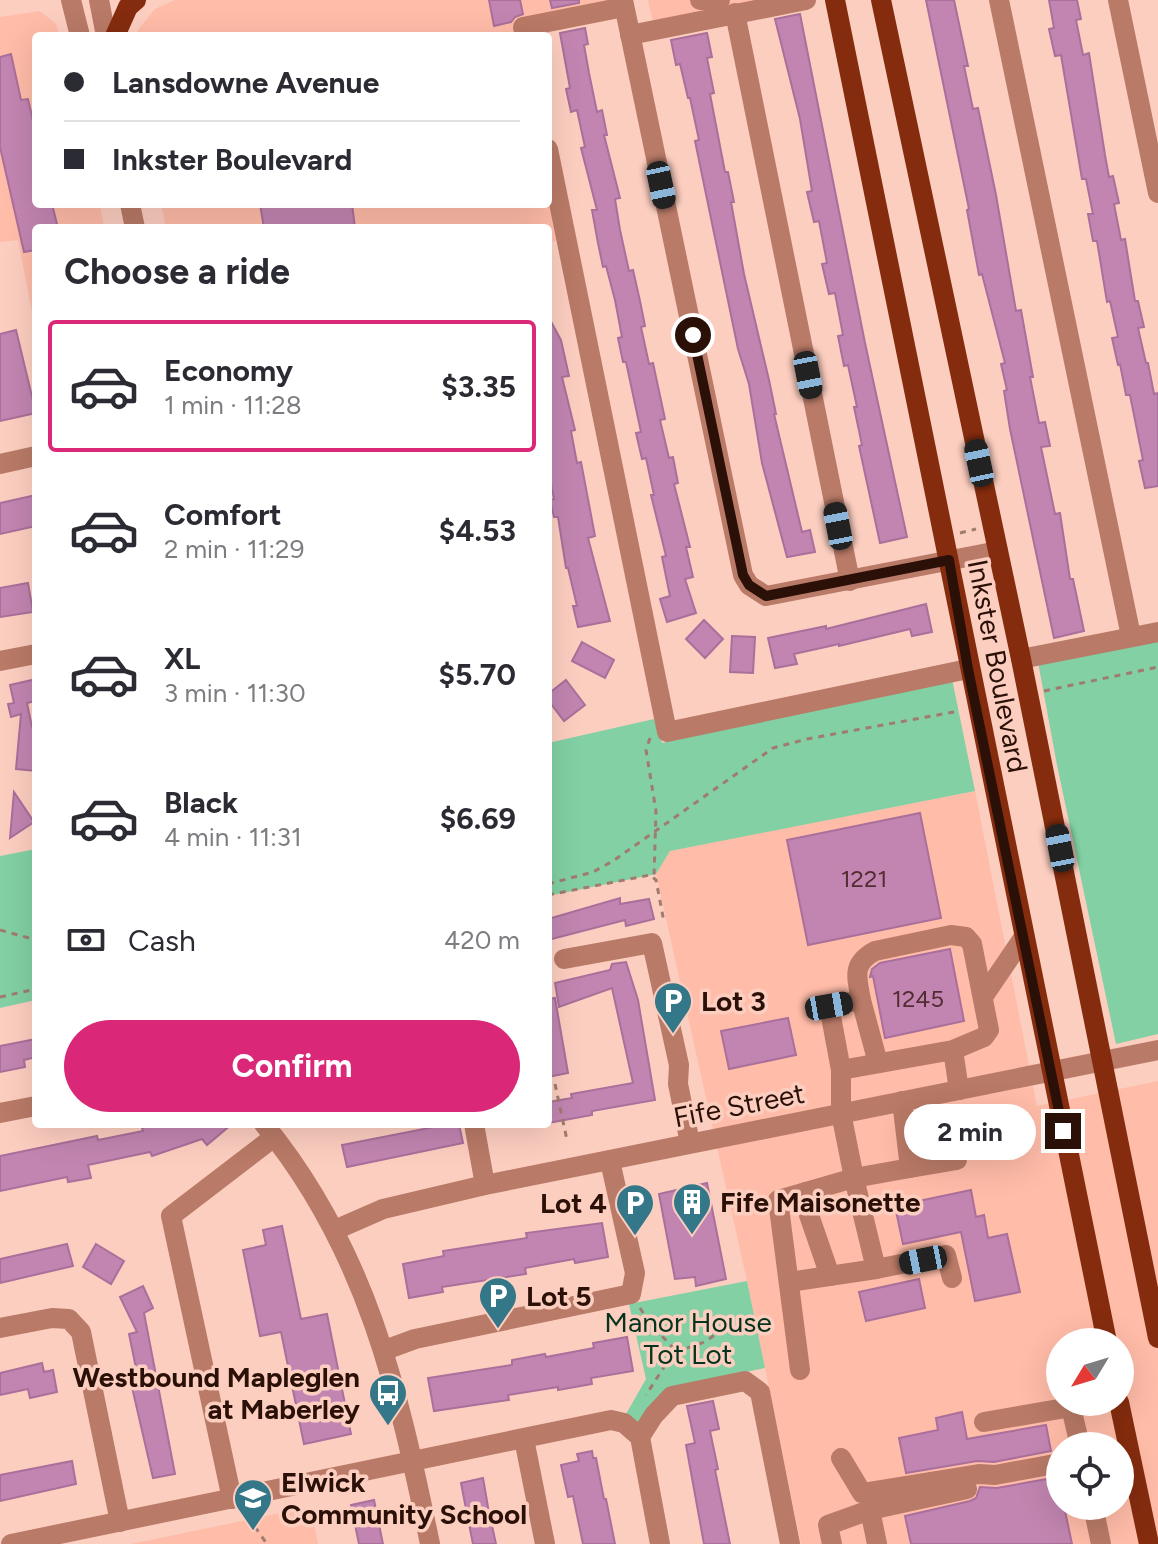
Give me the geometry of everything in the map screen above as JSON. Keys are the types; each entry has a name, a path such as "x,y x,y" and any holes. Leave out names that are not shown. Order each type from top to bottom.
{"main road":[{"path":"117,32 128,7 136,0"},
{"name":"Inkster Boulevard","path":"835,0 949,560 968,669 1104,1328"},
{"name":"Inkster Boulevard","path":"881,0 1029,695 1158,1338"},
{"path":"1134,1497 1144,1543"}],"street":[{"path":"71,0 79,32"},
{"path":"99,0 105,32"},
{"path":"700,0 728,7"},
{"path":"630,35 728,7 801,0"},
{"path":"999,0 1131,636"},
{"path":"1118,0 1158,193"},
{"path":"524,32 523,27 624,3 743,575 749,585 766,596 998,551"},
{"path":"728,7 850,581"},
{"path":"552,169 667,732 968,669"},
{"path":"0,464 32,457"},
{"path":"1021,659 1158,632"},
{"path":"0,661 32,655"},
{"path":"841,1070 953,1050 984,1037 989,1030 972,944 966,937 951,935 864,956 857,973 878,1063"},
{"path":"983,997 1023,938"},
{"path":"564,959 652,943 679,1065 678,1084 690,1143"},
{"path":"861,1000 829,1006 841,1070 841,1113 876,1269"},
{"path":"953,1050 959,1090"},
{"name":"Fife Street","path":"335,1230 383,1209 485,1185 1158,1050"},
{"path":"902,1101 910,1168"},
{"path":"0,1113 32,1107"},
{"path":"475,1128 485,1185"},
{"path":"232,1499 171,1216 269,1130 322,1205 347,1254 385,1350 414,1462 430,1544"},
{"path":"800,1370 778,1200 854,1178 957,1160"},
{"path":"385,1350 415,1339 631,1294 635,1273 610,1161"},
{"path":"805,1192 809,1215 830,1276"},
{"path":"789,1282 946,1255 952,1278"},
{"path":"0,1328 52,1318 69,1319 81,1332 120,1522"},
{"path":"640,1437 654,1415 672,1396 745,1381 760,1392 790,1544"},
{"path":"984,1422 1046,1411"},
{"path":"11,1544 611,1420 624,1423 640,1437 660,1544"},
{"path":"524,1439 545,1544"},
{"path":"841,1458 862,1493 1046,1466"},
{"path":"832,1544 828,1525 870,1510 974,1487"},
{"path":"870,1510 877,1544"},
{"path":"1096,1520 1101,1544"}],"path":[{"path":"552,883 593,872 773,748 976,708 1158,667"},
{"path":"664,922 654,877 656,811 646,750 654,728 665,722"},
{"path":"552,894 650,875 654,877"},
{"path":"0,930 32,939"},
{"path":"0,997 32,990"},
{"path":"555,1084 567,1140"},
{"path":"631,1294 649,1322 675,1350"},
{"path":"643,1400 675,1350 698,1346 717,1333 725,1321"},
{"path":"248,1517 267,1544"}],"shaded area":[{"path":"175,0 632,0 529,32 138,32 155,9"},
{"path":"648,0 771,0 653,23"},
{"path":"40,11 56,24 58,32 32,32 32,208 101,208 103,224 32,224 32,312 18,240 0,242 0,17"},
{"path":"552,207 559,240 552,242 552,224 165,224 162,208"},
{"path":"975,791 1037,1106 1158,1081 1158,1544 801,1544 747,1281 656,874 669,851"},
{"name":"Elwick Community School","path":"311,1507 318,1544 131,1544 261,1517"}],"green space":[{"path":"1158,637 1158,1034 1116,1044 1038,662"},
{"path":"952,679 975,791 670,851 656,874 552,895 552,742 654,719 662,743"},
{"path":"32,850 32,1001 0,1008 0,856"},
{"name":"Manor House Tot Lot","path":"747,1281 765,1368 668,1388 640,1424 626,1414 646,1379 629,1304"}],"building":[{"path":"489,0 520,0 523,14 511,22 494,26"},
{"path":"550,0 579,0 579,3 552,8"},
{"path":"926,0 954,0 968,66 964,66 973,109 978,108 1016,311 1021,310 1039,423 1045,422 1050,446 1041,447 1055,514 1060,513 1070,579 1073,579 1084,631 1054,638 1010,429 1001,364 1005,363 982,274 979,275 969,209"},
{"path":"1049,0 1077,0 1081,19 1076,20 1083,55 1089,53 1109,177 1113,176 1119,203 1114,204 1121,240 1125,239 1135,301 1138,301 1144,327 1138,328 1154,394 1158,393 1158,486 1145,488 1139,461 1143,460 1130,395 1126,395 1112,338 1118,337 1110,301 1107,302 1097,241 1093,241 1088,214 1093,214 1086,179 1082,179 1061,55 1055,56 1049,29 1054,28"},
{"path":"800,14 907,537 880,543 859,446 862,445 854,407 857,407 838,336 843,335 835,293 829,294 822,264 827,263 819,221 814,222 807,192 812,191 800,119 775,19"},
{"path":"585,28 588,44 584,45 597,112 602,110 607,135 604,135 620,198 615,199 620,230 629,271 633,270 640,301 645,326 641,327 649,364 653,363 665,419 660,420 669,458 673,457 678,483 674,484 690,547 686,547 693,577 685,579 696,613 667,622 660,599 670,596 662,557 666,556 651,495 654,495 646,458 642,459 636,433 641,432 618,338 622,337 615,300 598,243 592,210 597,210 581,148 585,147 577,110 571,112 566,89 570,88 560,33"},
{"path":"707,33 712,57 707,58 714,93 710,94 734,202 731,202 744,274 802,532 810,530 815,552 787,557 762,463 749,384 738,349 695,141 699,140 690,98 680,64 676,65 671,40"},
{"path":"11,54 21,100 28,99 32,116 32,208 53,208 57,224 32,224 32,251 24,252 0,147 0,57"},
{"path":"261,208 352,208 354,224 263,224"},
{"path":"552,323 561,340 569,376 562,377 575,430 571,431 577,463 581,462 595,536 588,538 610,621 578,627 573,606 577,606 566,568 558,517 554,517 552,508"},
{"path":"16,330 32,396 32,414 0,421 0,334"},
{"path":"32,496 32,527 0,534 0,503"},
{"path":"28,583 32,612 0,617 0,588"},
{"path":"926,604 932,632 912,636 910,629 794,654 797,664 775,668 768,638 826,626 826,629"},
{"path":"704,620 723,639 705,658 686,639"},
{"path":"732,636 755,637 753,673 730,672"},
{"path":"582,642 614,660 605,678 572,661"},
{"path":"32,680 32,702 27,703 32,727 32,771 16,769 21,714 11,717 8,704 14,703 10,685"},
{"path":"566,680 585,705 564,721 552,705 552,691"},
{"path":"14,792 32,823 10,838"},
{"path":"920,813 941,918 808,945 787,840"},
{"path":"620,898 620,904 649,899 654,919 626,926 625,920 552,939 552,918"},
{"path":"950,949 964,1021 885,1038 873,976 870,977 872,969 880,963"},
{"path":"626,962 638,1000 655,1100 592,1111 592,1115 552,1122 552,1101 572,1098 571,1094 633,1083 612,988 559,1007 555,983 610,970 612,964"},
{"path":"552,998 555,998 568,1073 552,1076"},
{"path":"788,1018 796,1055 729,1069 721,1031"},
{"path":"32,1040 32,1058 24,1060 25,1067 0,1072 0,1046"},
{"path":"142,1128 227,1128 207,1145 202,1139 152,1156 150,1152 88,1165 91,1178 68,1182 67,1177 0,1191 0,1156 97,1136 98,1140 143,1131"},
{"path":"429,1128 460,1128 463,1143 347,1167 342,1145"},
{"name":"Fife Maisonette","path":"707,1183 726,1279 696,1286 695,1277 675,1279 659,1194"},
{"path":"971,1190 976,1217 984,1215 988,1238 1007,1234 1020,1292 975,1301 961,1232 903,1244 895,1206"},
{"path":"602,1223 608,1257 575,1263 574,1259 525,1268 526,1274 442,1287 443,1292 409,1298 403,1264 444,1256 443,1251 527,1238 526,1233"},
{"path":"282,1226 301,1319 327,1314 351,1434 304,1444 281,1332 260,1336 243,1250 266,1245 263,1230"},
{"path":"67,1244 73,1266 0,1283 0,1259"},
{"path":"96,1244 124,1261 111,1284 83,1267"},
{"path":"919,1279 925,1308 866,1321 859,1292"},
{"path":"143,1286 153,1308 144,1313 175,1474 153,1478 128,1370 136,1368 129,1334 137,1332 120,1297"},
{"path":"627,1337 633,1371 591,1378 592,1384 508,1395 509,1400 434,1411 428,1378 512,1365 512,1360 594,1348 593,1343"},
{"path":"42,1363 44,1372 53,1370 57,1392 30,1398 28,1389 0,1395 0,1373"},
{"path":"713,1401 719,1429 710,1431 730,1544 704,1544 686,1445 695,1443 687,1406"},
{"path":"962,1412 967,1439 1046,1425 1046,1452 906,1473 899,1438 938,1430 936,1418"},
{"path":"592,1451 615,1544 583,1544 573,1496 568,1497 561,1465 579,1461 577,1454"},
{"path":"72,1461 76,1484 0,1501 0,1475"},
{"path":"483,1478 496,1544 473,1544 469,1524 461,1483"},
{"path":"1046,1479 1046,1520 1067,1520 1072,1544 911,1544 905,1516 970,1501 976,1498 980,1487 997,1488"},
{"path":"374,1500 383,1544 359,1544 351,1505"}],"place":[{"name":"Lot 3","path":"673,1035"},
{"name":"Fife Maisonette","path":"692,1236"},
{"name":"Lot 4","path":"635,1237"},
{"name":"Lot 5","path":"498,1330"},
{"name":"Westbound Mapleglen at Maberley","path":"388,1427"},
{"name":"Elwick Community School","path":"253,1532"}],"route":[{"path":"693,335 743,575 749,585 766,596 949,560 968,669 1063,1131"}]}
